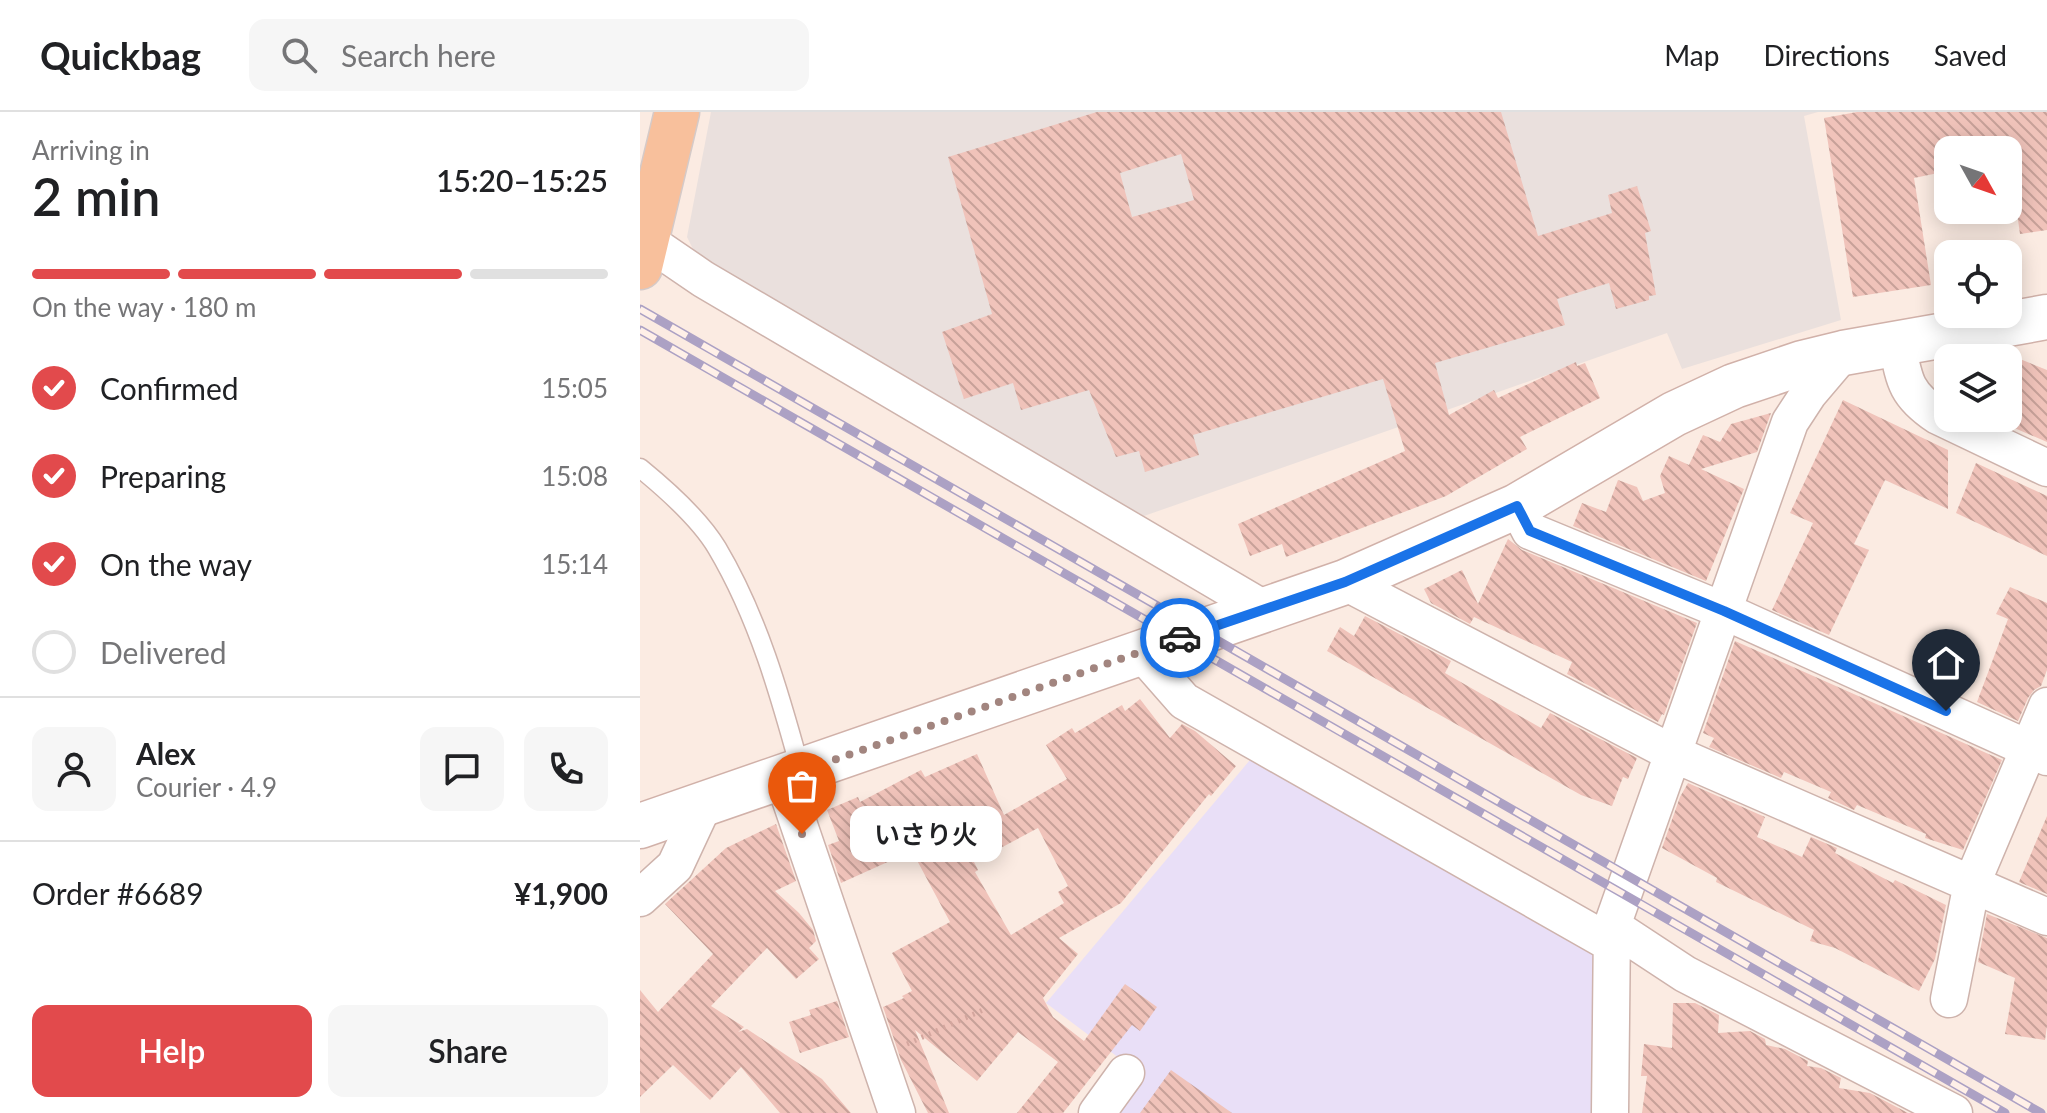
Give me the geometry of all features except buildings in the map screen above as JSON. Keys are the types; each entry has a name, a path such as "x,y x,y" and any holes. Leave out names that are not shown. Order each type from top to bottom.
{"main road":[{"path":"642,248 677,112"}],"street":[{"path":"642,248 703,279 1264,609"},
{"path":"640,826 1345,582 1517,506 1617,446 1734,386 1843,353 2047,317"},
{"path":"1897,343 1904,379 1914,399 1938,416 2047,468"},
{"path":"1610,1113 1612,935 1641,837 1674,754 1790,422 1809,393 1843,353"},
{"path":"1517,506 1530,531 1724,611 2038,752"},
{"path":"1345,582 1674,754 2047,917"},
{"path":"1141,652 1184,701 1612,935 1954,1113"},
{"path":"1949,999 1972,883 2038,752 2047,706"},
{"path":"792,775 897,1113"},
{"path":"640,898 675,866 703,806"},
{"path":"1097,1113 1126,1073"}],"lane":[{"path":"640,468 716,546 772,669 792,775"}],"path":[{"path":"878,1057 983,1010"}],"shaded area":[{"path":"711,112 1818,112 1804,116 1841,320 1682,369 1667,333 1144,516 699,261 687,237"},
{"path":"1255,754 1593,946 1593,1113 1105,1113 1135,1070 1046,1003"}],"railway":[{"path":"640,309 2041,1113"},
{"path":"640,330 2005,1113"}],"way so far":[{"path":"802,834 783,778 1180,638"}],"place":[{"name":"いさり火","path":"802,834"}],"route":[{"path":"1180,638 1345,582 1517,506 1530,531 1724,611 1946,711"}]}
